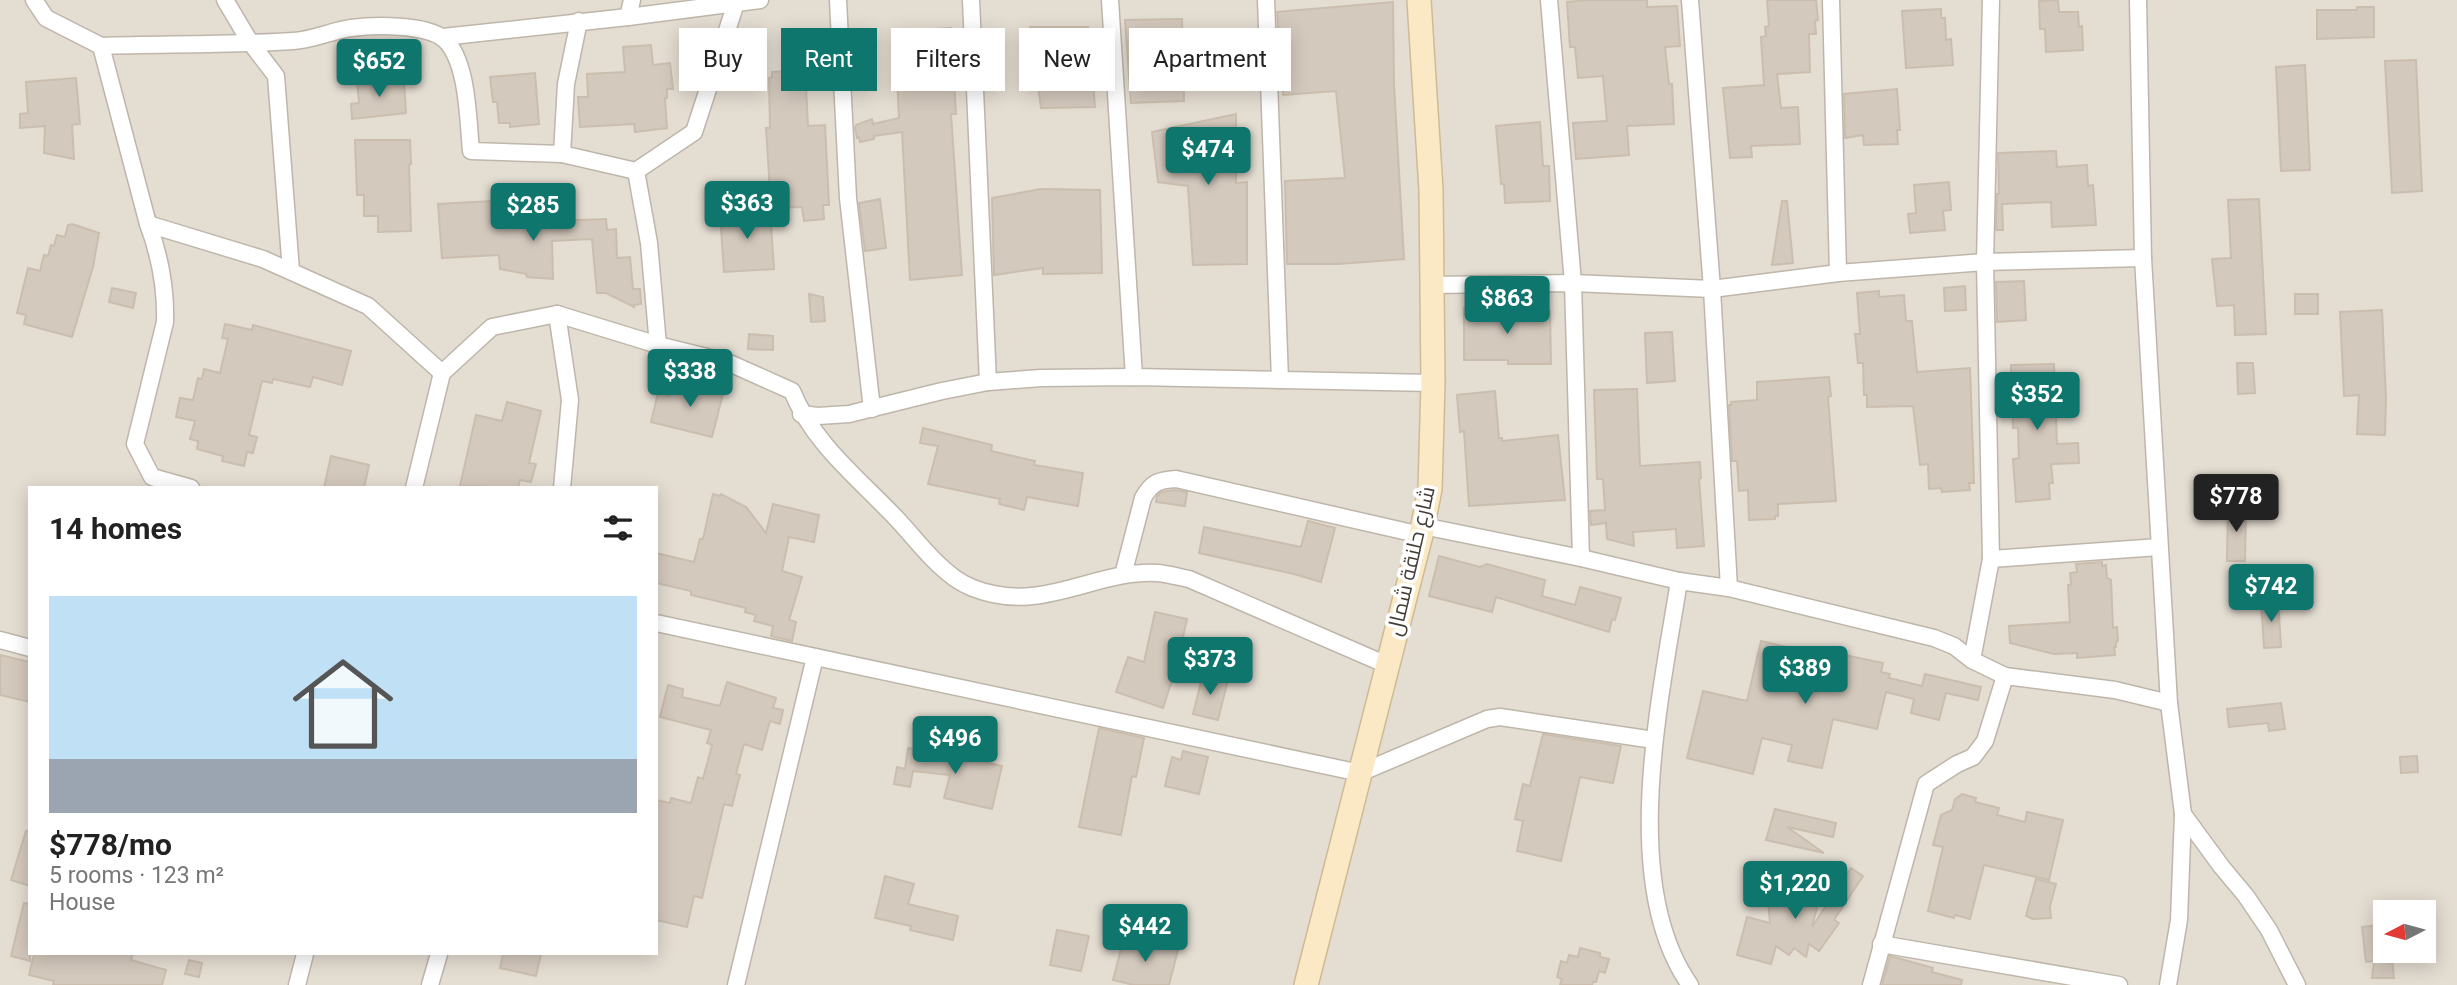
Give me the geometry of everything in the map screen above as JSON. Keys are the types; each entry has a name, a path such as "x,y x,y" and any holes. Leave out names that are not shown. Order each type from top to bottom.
{"street":[{"path":"34,0 46,18 101,46 297,41 352,28 399,27 425,30 443,37 452,47 462,74 471,151 562,154 636,171 694,132 736,3"},
{"path":"225,0 250,42 276,76 290,271"},
{"path":"628,17 632,0"},
{"path":"443,37 760,0"},
{"path":"838,0 848,198 872,408"},
{"path":"971,0 988,382"},
{"path":"1110,0 1134,377"},
{"path":"1266,0 1280,380"},
{"name":"شارع حلنقة شمال","path":"1306,985 1422,530 1430,489 1433,383 1431,190 1419,0"},
{"path":"1549,0 1573,283 1581,558"},
{"path":"1690,0 1712,289 1729,589"},
{"path":"1831,0 1838,273"},
{"path":"1972,660 1991,559 1985,262 1991,0"},
{"path":"2138,0 2143,258 2169,703 2183,814 2179,920 2168,985"},
{"path":"562,154 566,84 579,21"},
{"path":"101,46 148,224 158,252 163,282 165,322 135,444 152,477 184,486"},
{"path":"636,171 649,243 658,345"},
{"path":"148,224 263,259 368,306 442,373"},
{"path":"1432,285 1573,283 1712,289 1838,273 1985,262 2143,258"},
{"path":"557,314 570,400 562,486"},
{"path":"414,486 442,373 492,327 557,314 658,345 727,362 792,391 801,414 840,463 926,552 957,580 993,594 1032,596 1124,575 1157,573 1189,579 1387,666"},
{"path":"801,414 849,414 988,382 1041,378 1134,377 1433,383"},
{"path":"1124,575 1143,498 1149,488 1159,480 1176,479 1729,589 1934,638 1954,646 1972,660 2005,676 2115,690 2169,703"},
{"path":"1991,559 2159,547"},
{"path":"1679,581 1651,766 1651,866 1660,925 1690,985"},
{"path":"658,623 1360,773 1463,729 1500,717 1654,740"},
{"path":"0,640 28,647"},
{"path":"736,985 815,657"},
{"path":"1871,985 1926,784 1973,757 1985,741 2005,676"},
{"path":"2183,814 2269,930 2297,985"},
{"path":"1881,944 2119,985"},
{"path":"298,985 305,955"},
{"path":"430,985 439,955"}],"shaded area":[{"path":"0,0 2457,0 2457,985 0,985"}],"building":[{"path":"1647,0 1647,7 1677,6 1680,46 1665,47 1669,84 1672,84 1674,124 1627,126 1629,155 1576,159 1573,123 1607,121 1603,76 1578,78 1575,47 1570,47 1567,2"},
{"path":"1767,0 1816,0 1816,34 1809,34 1810,72 1777,74 1781,108 1798,107 1800,144 1751,146 1752,157 1730,158 1723,88 1764,85 1761,37 1766,36 1765,27 1769,26"},
{"path":"2058,0 2059,12 2078,12 2079,27 2082,26 2083,50 2046,52 2045,29 2040,29 2039,1"},
{"path":"1393,2 1394,85 1404,259 1338,264 1287,264 1285,181 1345,178 1336,91 1283,95 1283,91 1291,91 1291,28 1278,28 1277,12"},
{"path":"2357,7 2374,7 2374,37 2317,39 2317,10 2357,10"},
{"path":"1941,9 1941,18 1945,18 1946,40 1951,39 1953,65 1906,68 1902,11"},
{"path":"1182,19 1182,28 1129,28 1129,75 1125,20"},
{"path":"1030,27 1088,28 1030,28"},
{"path":"651,45 653,65 670,63 673,89 667,89 665,98 667,128 635,132 634,124 580,127 578,97 588,97 587,74 625,72 623,47"},
{"path":"2416,60 2422,191 2392,193 2385,61"},
{"path":"2305,65 2310,170 2281,171 2276,67"},
{"path":"781,71 781,91 806,91 808,126 825,125 829,205 823,205 824,219 804,221 802,207 771,208 766,128 770,128 769,78 772,77 772,72"},
{"path":"535,73 539,124 510,127 510,123 499,123 490,77"},
{"path":"76,78 80,124 72,125 74,159 44,153 45,126 20,128 20,114 28,113 26,82"},
{"path":"388,80 394,83 404,82 406,113 352,119 351,104 359,103 357,82"},
{"path":"1897,89 1900,130 1897,130 1898,144 1864,145 1863,135 1845,138 1844,94"},
{"path":"898,91 955,91 956,114 951,114 962,275 910,280 902,132 874,136 874,139 860,142 855,128 856,125 872,119 873,124 899,118"},
{"path":"1039,91 1094,91 1095,107 1041,108"},
{"path":"1130,91 1184,91 1184,101 1131,103"},
{"path":"1236,114 1236,183 1247,182 1247,264 1193,265 1188,186 1158,182 1152,132"},
{"path":"1540,122 1543,166 1549,166 1550,201 1505,203 1496,126"},
{"path":"355,140 410,140 411,231 378,232 378,216 364,216 364,195 357,195"},
{"path":"2056,151 2057,167 2087,165 2088,186 2093,185 2096,225 2052,227 2051,202 2002,204 2003,230 1996,230 1998,153"},
{"path":"1949,182 1951,210 1943,211 1945,230 1910,233 1908,214 1916,213 1914,185"},
{"path":"1041,189 1100,190 1102,273 1043,274 1043,268 994,275 992,198"},
{"path":"880,199 886,248 865,251 859,203"},
{"path":"2259,199 2266,334 2235,335 2234,305 2217,306 2212,259 2231,258 2228,200"},
{"path":"491,201 492,208 551,212 551,221 606,219 607,230 616,229 617,258 630,257 633,289 640,289 641,304 634,307 606,293 597,293 592,239 552,241 553,279 527,277 526,274 500,269 499,255 442,258 438,204"},
{"path":"1782,201 1787,201 1793,263 1772,265"},
{"path":"770,210 774,269 724,272 720,213"},
{"path":"68,225 99,233 93,267 72,337 24,324 26,315 17,313 28,268 40,271 44,255 48,256 57,235 65,237"},
{"path":"2024,281 2026,320 1997,322 1996,282"},
{"path":"1965,286 1966,310 1945,311 1944,288"},
{"path":"112,288 136,293 133,308 109,302"},
{"path":"1879,291 1879,297 1904,295 1906,321 1912,321 1917,372 1970,368 1974,483 1969,483 1970,490 1942,492 1941,488 1929,489 1928,464 1920,465 1913,406 1867,407 1863,363 1858,363 1855,334 1860,334 1857,293"},
{"path":"809,294 823,297 825,321 811,322"},
{"path":"2295,294 2318,294 2318,314 2295,314"},
{"path":"1464,308 1498,308 1498,312 1550,311 1551,364 1464,360"},
{"path":"2382,310 2385,435 2357,434 2359,395 2344,396 2340,312"},
{"path":"225,324 252,330 253,325 351,351 342,385 313,377 310,387 273,379 272,383 262,381 249,435 257,437 253,453 247,452 244,466 222,461 223,456 197,449 198,441 190,439 195,421 176,417 180,398 193,400 198,378 202,379 204,369 220,373 228,339 222,338"},
{"path":"1672,332 1675,381 1647,383 1645,333"},
{"path":"749,334 773,336 773,350 748,349"},
{"path":"2237,363 2253,363 2255,393 2238,394"},
{"path":"2054,364 2057,444 2078,443 2079,463 2051,464 2053,483 2049,483 2050,499 2016,502 2013,459 2019,458 2018,428 2013,428 2011,365"},
{"path":"1829,377 1831,396 1828,397 1836,501 1778,504 1778,516 1775,516 1775,519 1749,520 1748,490 1739,491 1737,461 1732,461 1729,405 1731,402 1757,400 1757,382"},
{"path":"689,382 724,390 712,437 651,422 658,393 669,396 671,389 687,390"},
{"path":"1637,389 1640,466 1700,462 1704,546 1677,548 1676,529 1633,532 1634,546 1607,539 1606,523 1591,525 1590,511 1605,510 1603,479 1597,479 1594,390"},
{"path":"1495,391 1499,438 1502,438 1502,441 1558,435 1565,500 1469,506 1464,431 1460,432 1457,395"},
{"path":"507,402 541,411 529,463 536,464 531,482 520,480 518,486 460,486 476,415 502,421"},
{"path":"923,428 992,445 991,451 1035,461 1034,465 1083,473 1078,506 1027,497 1024,510 999,504 1000,499 928,484 938,446 920,443"},
{"path":"331,456 369,465 364,486 324,486"},
{"path":"1161,492 1187,492 1185,506 1156,502"},
{"path":"713,494 721,494 746,507 766,533 773,504 819,515 814,542 789,537 782,571 802,577 789,620 796,622 792,641 771,636 773,626 754,621 756,615 745,612 746,608 691,595 691,591 658,583 658,553 694,562 700,539 703,539"},
{"path":"2228,506 2246,507 2245,561 2227,561"},
{"path":"1308,521 1335,528 1321,582 1199,553 1204,527 1301,547"},
{"path":"1439,556 1480,567 1487,564 1545,580 1542,596 1575,605 1580,587 1621,598 1615,620 1612,619 1609,632 1496,597 1492,612 1429,596"},
{"path":"2102,562 2102,566 2106,565 2107,578 2111,580 2113,628 2117,627 2118,641 2114,647 2115,655 2077,658 2077,653 2054,654 2010,643 2009,626 2070,622 2070,573 2077,572 2076,564"},
{"path":"2278,600 2281,647 2264,648 2261,601"},
{"path":"1155,612 1187,619 1176,668 1163,708 1116,692 1128,657 1144,662"},
{"path":"1761,641 1829,657 1830,652 1883,663 1881,672 1890,674 1889,678 1922,686 1925,674 1981,687 1978,700 1946,693 1939,720 1911,713 1914,699 1886,692 1877,729 1833,719 1822,768 1788,761 1792,745 1762,738 1753,774 1687,758 1703,691 1747,701"},
{"path":"0,655 28,662 28,702 0,695"},
{"path":"1203,674 1228,680 1218,720 1193,714"},
{"path":"727,682 776,698 773,708 783,710 780,724 770,721 762,750 744,744 736,774 740,775 732,806 724,804 702,898 694,896 687,927 658,920 658,800 670,803 671,798 691,803 698,777 703,779 712,745 707,743 711,730 660,717 668,685 683,689 682,697 720,706"},
{"path":"2281,703 2285,729 2269,731 2268,723 2229,727 2227,709"},
{"path":"1099,728 1144,738 1136,777 1132,776 1121,835 1079,827"},
{"path":"1543,734 1621,746 1613,783 1580,777 1561,861 1517,851 1523,821 1515,819 1523,784 1530,786"},
{"path":"908,748 1002,766 992,809 944,798 950,775 913,771 910,787 894,784 897,767 905,769"},
{"path":"1183,751 1208,757 1199,794 1165,786 1172,757 1181,760"},
{"path":"2417,756 2418,772 2401,773 2400,757"},
{"path":"1962,794 1976,798 1975,802 1999,808 1997,815 2025,822 2027,812 2063,820 2049,880 1984,865 1970,919 1928,911 1943,847 1933,845 1941,815 1952,810 1955,799"},
{"path":"1775,809 1836,823 1833,837 1787,827 1824,853 1766,840"},
{"path":"26,831 28,831 28,885 11,880"},
{"path":"1851,868 1863,876 1834,920 1839,923 1819,951 1809,944 1806,957 1794,948 1789,955 1776,946 1771,964 1737,955 1747,917 1770,923 1768,900 1774,892 1782,898 1795,880 1803,886 1807,881 1821,891 1812,927"},
{"path":"885,876 914,884 908,904 958,916 953,940 875,918"},
{"path":"2036,879 2056,884 2050,906 2051,918 2033,919 2026,916"},
{"path":"24,903 28,904 30,961 11,956"},
{"path":"2373,926 2373,961 2366,962 2362,927"},
{"path":"1057,930 1089,936 1081,971 1050,965"},
{"path":"1124,937 1178,950 1169,985 1134,985 1113,980"},
{"path":"1580,948 1600,953 1600,957 1609,959 1605,973 1599,971 1596,982 1592,985 1560,985 1562,979 1557,977 1561,961 1567,963 1569,955 1578,957"},
{"path":"34,955 133,955 131,960 166,970 162,985 53,985 54,981 29,975"},
{"path":"503,955 541,955 536,976 500,968"},
{"path":"1890,956 1933,968 1932,972 1962,980 1961,985 1882,985"},
{"path":"189,960 202,963 199,977 185,974"},
{"path":"2374,963 2392,963 2394,978 2372,978"}]}
